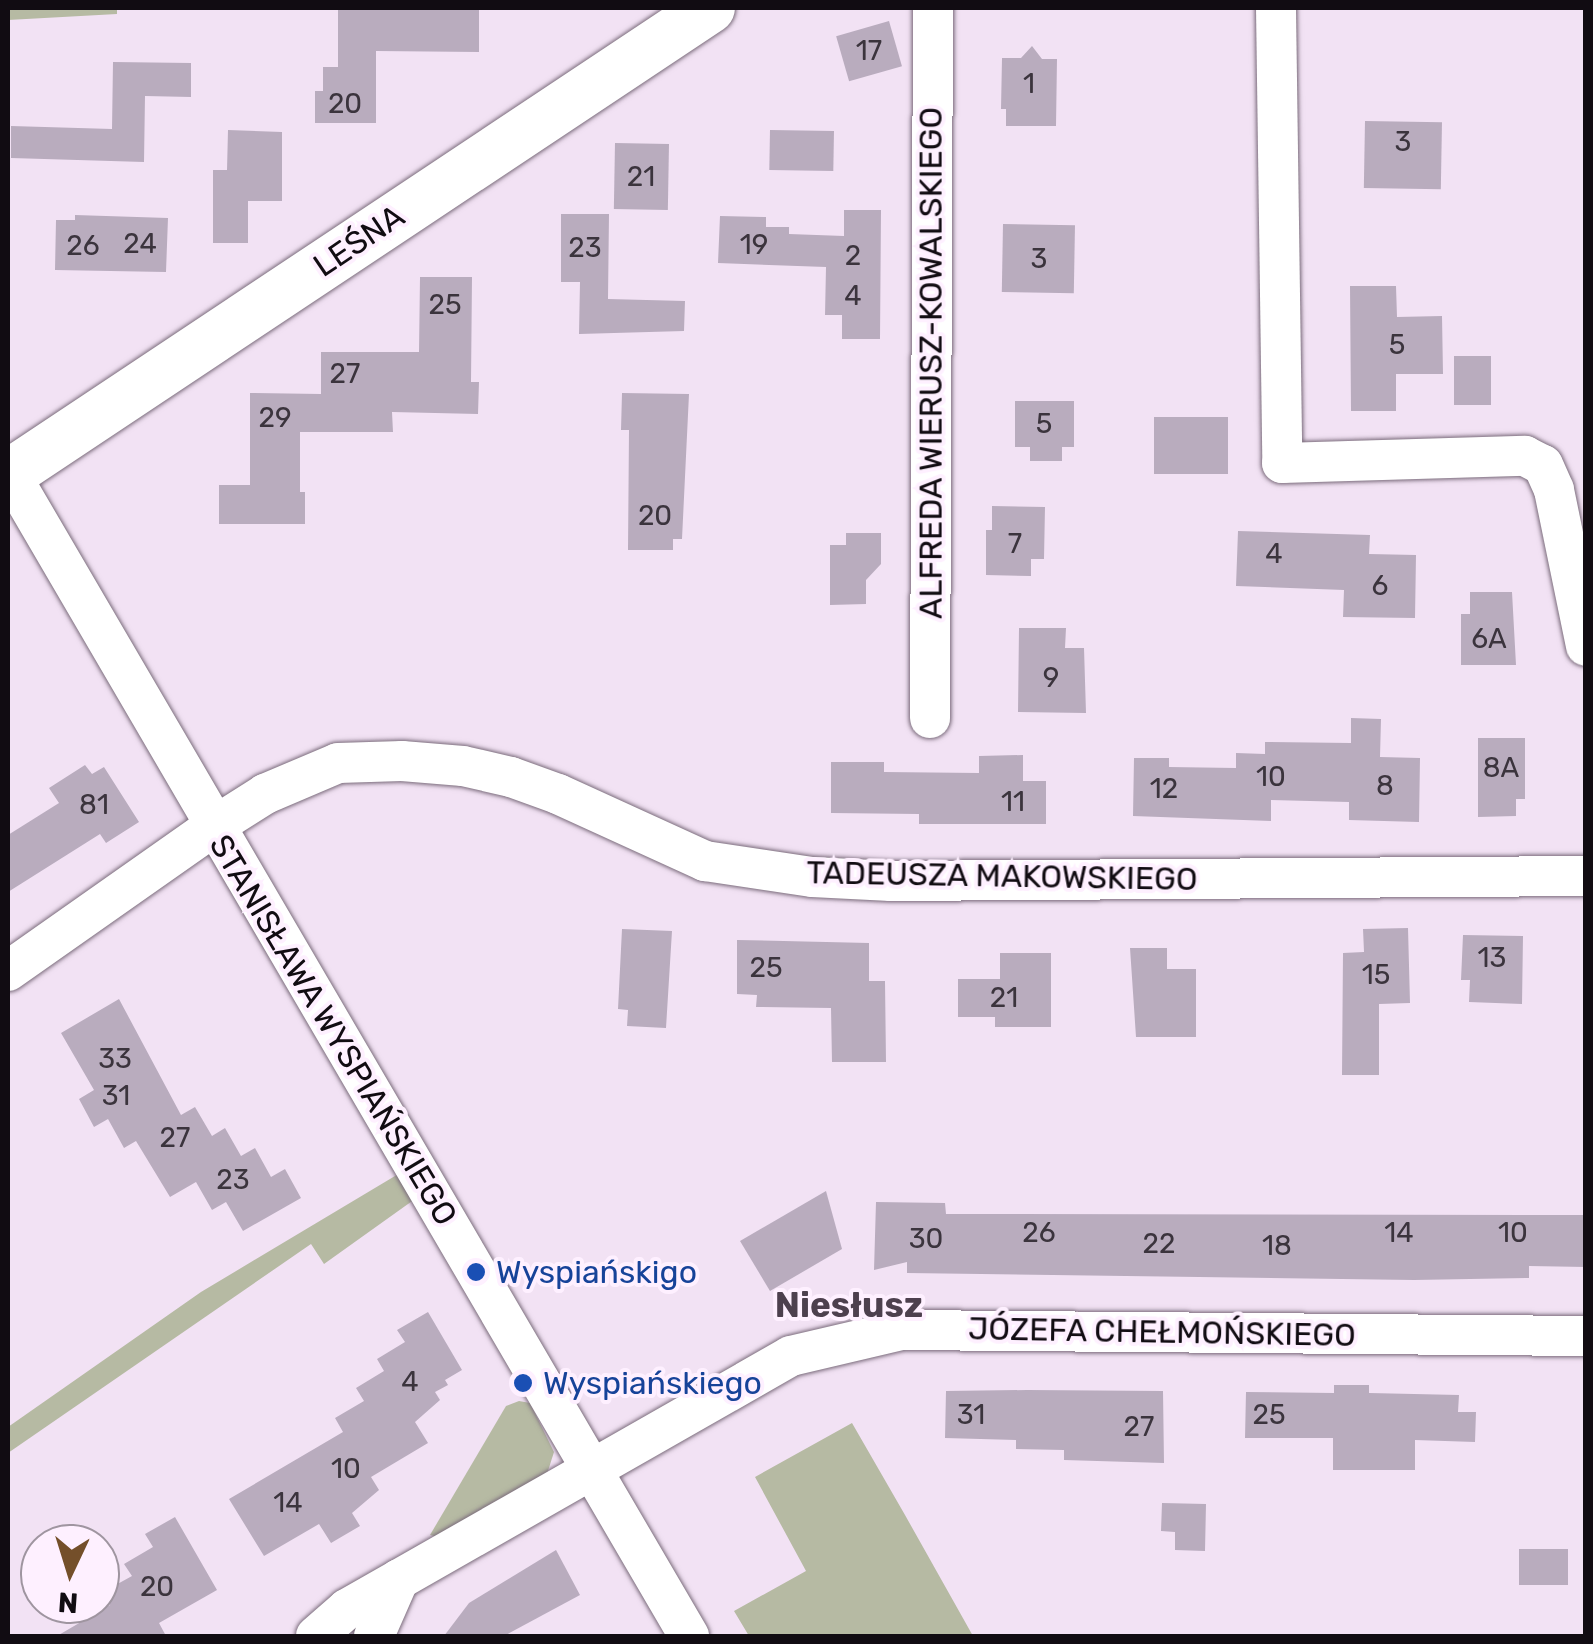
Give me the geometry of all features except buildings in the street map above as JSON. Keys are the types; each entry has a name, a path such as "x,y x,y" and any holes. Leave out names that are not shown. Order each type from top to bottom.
{"street":[{"name":"LEŚNA","path":"9,474 710,8"},
{"name":"ALFREDA WIERUSZ-KOWALSKIEGO","path":"930,718 933,8"},
{"path":"1276,8 1282,463 1525,456 1544,465 1554,490 1586,646"},
{"name":"STANISŁAWA WYSPIAŃSKIEGO","path":"9,474 690,1636"},
{"name":"TADEUSZA MAKOWSKIEGO","path":"8,971 265,794 338,763 402,761 463,766 511,777 705,860 812,877 891,881 1586,876"},
{"name":"JÓZEFA CHEŁMOŃSKIEGO","path":"316,1636 347,1609 399,1578 791,1356 902,1330 1586,1336"},
{"path":"374,1636 399,1578"}],"green space":[{"path":"8,8 117,8 117,14 8,20"},
{"path":"400,1173 415,1199 324,1264 311,1244 8,1453 8,1427 201,1292"},
{"path":"519,1401 530,1403 554,1452 547,1474 438,1537 430,1535 506,1406"},
{"path":"852,1423 973,1636 749,1636 734,1611 806,1571 755,1477"}],"place":[{"name":"Wyspiańskigo","path":"476,1272"},
{"name":"Wyspiańskiego","path":"523,1383"}],"district":[{"name":"Niesłusz","path":"849,1305"}]}
